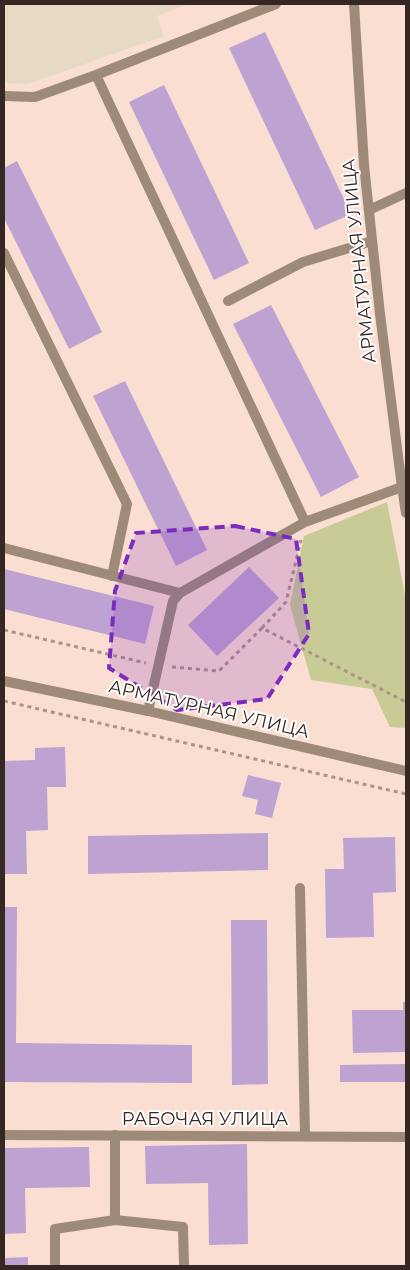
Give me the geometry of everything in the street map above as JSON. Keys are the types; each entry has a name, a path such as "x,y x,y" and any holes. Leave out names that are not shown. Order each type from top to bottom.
{"street":[{"path":"4,96 35,97 276,4"},
{"name":"АРМАТУРНАЯ УЛИЦА","path":"354,4 364,165 380,314 406,513"},
{"path":"96,75 305,522"},
{"path":"369,210 406,193"},
{"path":"228,301 303,262 372,241"},
{"path":"4,253 127,504 112,576"},
{"path":"148,711 173,601 180,593 305,522 402,487"},
{"path":"4,548 180,593"},
{"name":"АРМАТУРНАЯ УЛИЦА","path":"4,681 148,711 406,771"},
{"path":"300,888 305,1136"},
{"name":"РАБОЧАЯ УЛИЦА","path":"4,1135 406,1137"},
{"path":"115,1135 115,1220"},
{"path":"55,1266 55,1229 115,1220 183,1227 184,1266"}],"path":[{"path":"4,630 158,666 219,671 286,602 305,522"},
{"path":"262,628 406,702"},
{"path":"4,701 406,794"}],"highlighted area":[{"path":"235,526 296,539 309,634 267,699 177,710 109,668 115,591 136,533"}],"shaded area":[{"path":"4,4 189,4 157,16 164,36 28,84 4,83"}],"green space":[{"path":"387,502 406,600 406,728 390,727 372,689 311,680 290,605 304,536"}],"building":[{"path":"265,32 351,214 315,230 229,48"},
{"path":"164,85 249,263 214,280 129,102"},
{"path":"17,161 102,332 69,349 4,218 4,168"},
{"path":"271,305 359,477 321,497 233,324"},
{"path":"125,381 207,550 176,566 93,396"},
{"path":"249,567 279,598 217,656 188,625"},
{"path":"4,569 154,606 145,644 4,609"},
{"path":"65,747 66,787 47,787 48,830 26,831 27,874 4,874 4,761 35,760 35,748"},
{"path":"248,775 281,783 272,818 255,814 258,800 242,796"},
{"path":"268,833 268,870 88,874 88,836"},
{"path":"395,837 396,892 373,893 374,937 326,938 325,869 344,869 343,838"},
{"path":"4,907 17,907 16,1043 192,1045 192,1083 4,1082"},
{"path":"231,920 267,920 268,1084 232,1085"},
{"path":"403,1002 406,1002 406,1052 353,1053 352,1010 403,1010"},
{"path":"406,1064 406,1082 340,1082 340,1065"},
{"path":"247,1144 248,1244 209,1245 208,1183 146,1184 145,1146"},
{"path":"89,1147 90,1187 25,1188 26,1233 4,1234 4,1148"},
{"path":"28,1257 28,1266 4,1266 4,1258"}]}
